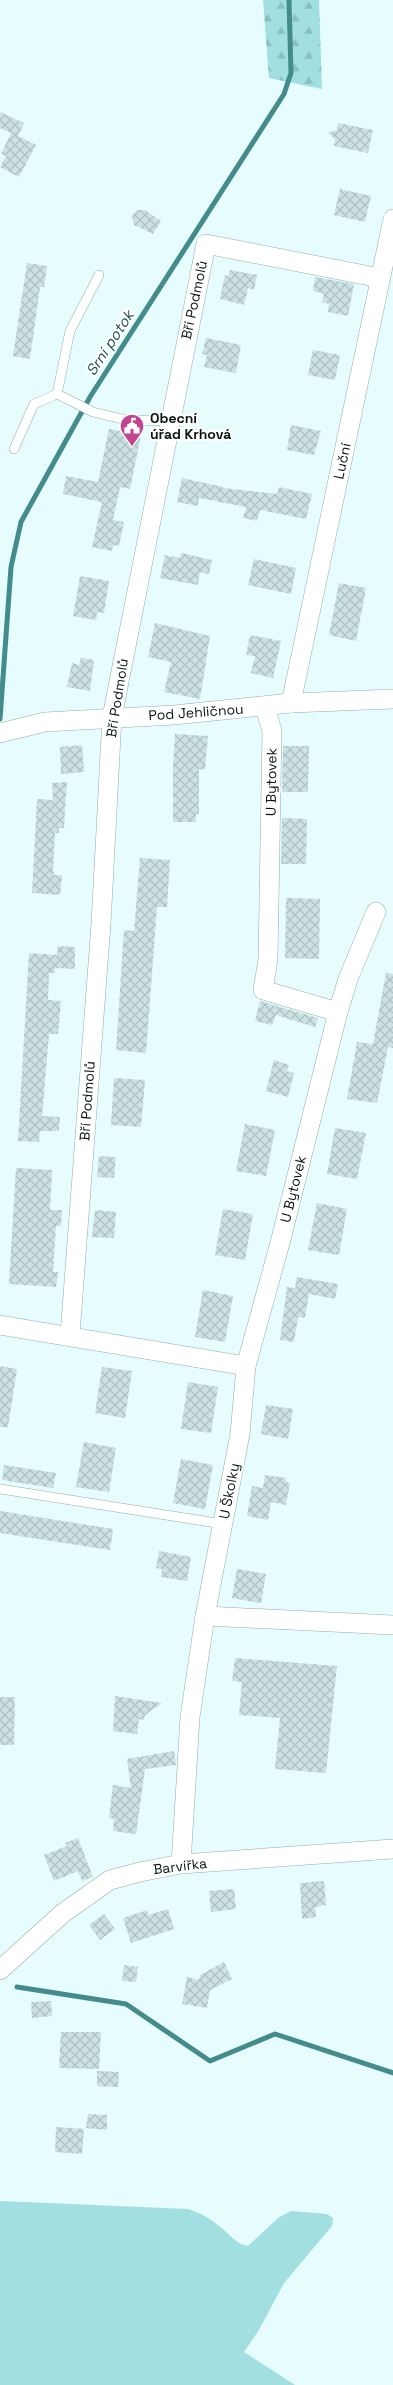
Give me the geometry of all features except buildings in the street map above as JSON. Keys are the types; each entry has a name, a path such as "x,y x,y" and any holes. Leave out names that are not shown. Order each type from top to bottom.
{"street":[{"name":"Luční","path":"291,703 393,219"},
{"name":"Bří Podmolů","path":"70,1336 101,924 112,717 169,421 206,244 380,278"},
{"name":"Pod Jehličnou","path":"6,732 45,722 174,715 291,703 393,698"},
{"name":"U Bytovek","path":"265,707 272,731 268,960 264,990 338,1012"},
{"name":"U Bytovek","path":"246,1366 280,1243 338,1012 348,979 376,912"},
{"path":"0,1325 246,1366"},
{"name":"U Školky","path":"181,1864 190,1717 205,1616 240,1434 246,1366"},
{"path":"205,1616 393,1625"},
{"name":"Barvířka","path":"0,1970 63,1913 110,1880 181,1864 393,1849"}],"lane":[{"path":"57,394 70,331 99,275"},
{"path":"14,449 34,404 57,394 93,412 126,420 169,421"},
{"path":"0,1489 222,1524"}],"green space":[{"path":"263,0 319,0 322,89 269,78"},
{"path":"0,2201 188,2209 208,2218 235,2240 248,2246 278,2218 291,2211 327,2214 333,2218 332,2226 284,2283 259,2330 244,2352 295,2385 0,2385"}],"waterway":[{"name":"Srní potok","path":"0,719 11,567 21,522 90,397 284,94 291,73 289,0"},
{"path":"17,1987 126,2004 210,2061 275,2034 393,2073"}],"place":[{"name":"Obecní úřad Krhová","path":"132,447"}]}
